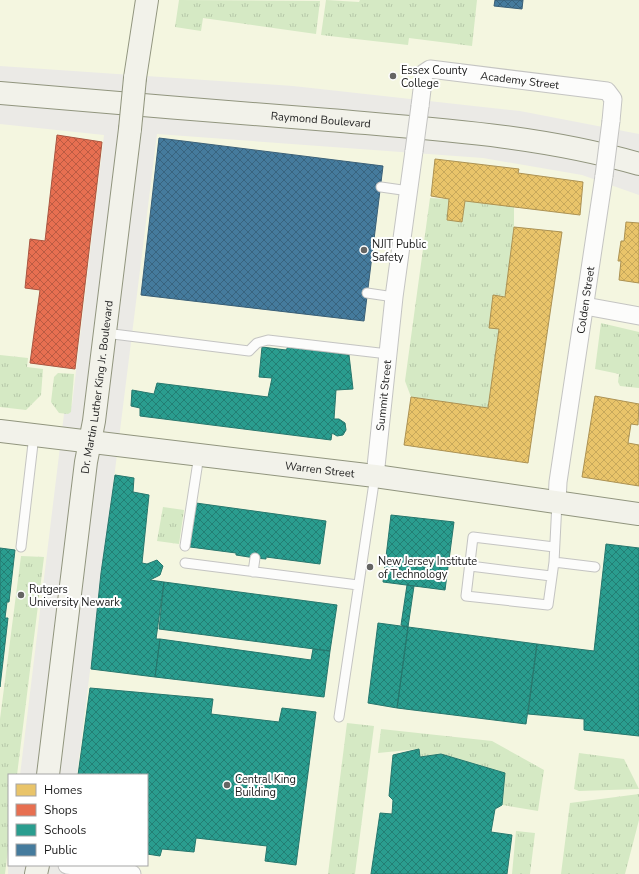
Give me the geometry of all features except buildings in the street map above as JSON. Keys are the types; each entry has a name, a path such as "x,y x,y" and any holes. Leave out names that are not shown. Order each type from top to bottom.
{"main road":[{"name":"Dr. Martin Luther King Jr. Boulevard","path":"48,774 147,0"},
{"name":"Raymond Boulevard","path":"0,93 445,130 520,139 584,151 639,164"},
{"name":"Warren Street","path":"0,431 375,476 639,514"}],"street":[{"name":"Academy Street","path":"424,73 430,69 579,87 607,91 613,99"},
{"name":"Summit Street","path":"375,476 394,297 424,73"},
{"name":"Colden Street","path":"557,502 558,482 604,176 613,99"},
{"path":"585,306 639,316"},
{"path":"72,866 102,872 132,874"}],"lane":[{"path":"380,187 409,191"},
{"path":"367,293 394,297"},
{"path":"104,333 249,351 258,343 268,340 388,354"},
{"path":"21,547 34,435"},
{"path":"185,546 199,455"},
{"name":"Summit Street","path":"339,717 375,476"},
{"path":"554,547 473,537 466,596 548,605 554,562 557,502"},
{"path":"254,572 255,558"},
{"path":"554,562 595,567"},
{"path":"185,563 358,585"},
{"path":"470,566 551,576"}],"shaded area":[{"name":"Essex County College","path":"0,0 639,0 639,134 520,111 293,86 0,66"},
{"name":"Rutgers University Newark","path":"0,124 104,135 72,405 64,414 20,774 8,774 8,874 0,874"},
{"name":"New Jersey Institute of Technology","path":"157,134 483,158 582,175 639,195 639,874 65,874 66,866 148,866 148,774 77,774"}],"green space":[{"path":"179,0 320,1 316,34 203,18 201,31 175,27"},
{"path":"326,0 359,2 360,0 477,0 472,46 409,38 408,45 321,35"},
{"path":"430,198 449,199 462,222 465,201 514,206 514,227 505,297 493,296 489,327 499,329 488,408 411,397 405,381"},
{"path":"601,323 639,332 639,388 620,386 618,382 619,374 595,369"},
{"path":"0,355 28,358 27,367 43,369 41,395 26,410 0,407"},
{"path":"58,373 74,374 71,412 68,414 59,413 51,402 54,377"},
{"path":"163,507 184,510 179,544 157,541"},
{"path":"21,556 44,557 17,774 8,774 8,849 5,874 0,874 0,719"},
{"path":"347,723 374,726 355,874 328,874"},
{"path":"381,729 492,741 544,770 538,811 502,805 505,773 441,754 420,757 419,749 378,753"},
{"path":"579,753 624,759 639,789 579,791 574,789"},
{"path":"639,794 639,820 625,874 561,874 570,803"},
{"path":"516,831 535,833 530,874 512,874"}],"place":[{"name":"Essex County College","path":"393,76"},
{"name":"NJIT Public Safety","path":"364,250"},
{"name":"New Jersey Institute of Technology","path":"370,567"},
{"name":"Rutgers University Newark","path":"21,595"},
{"name":"Central King Building","path":"227,785"}]}
